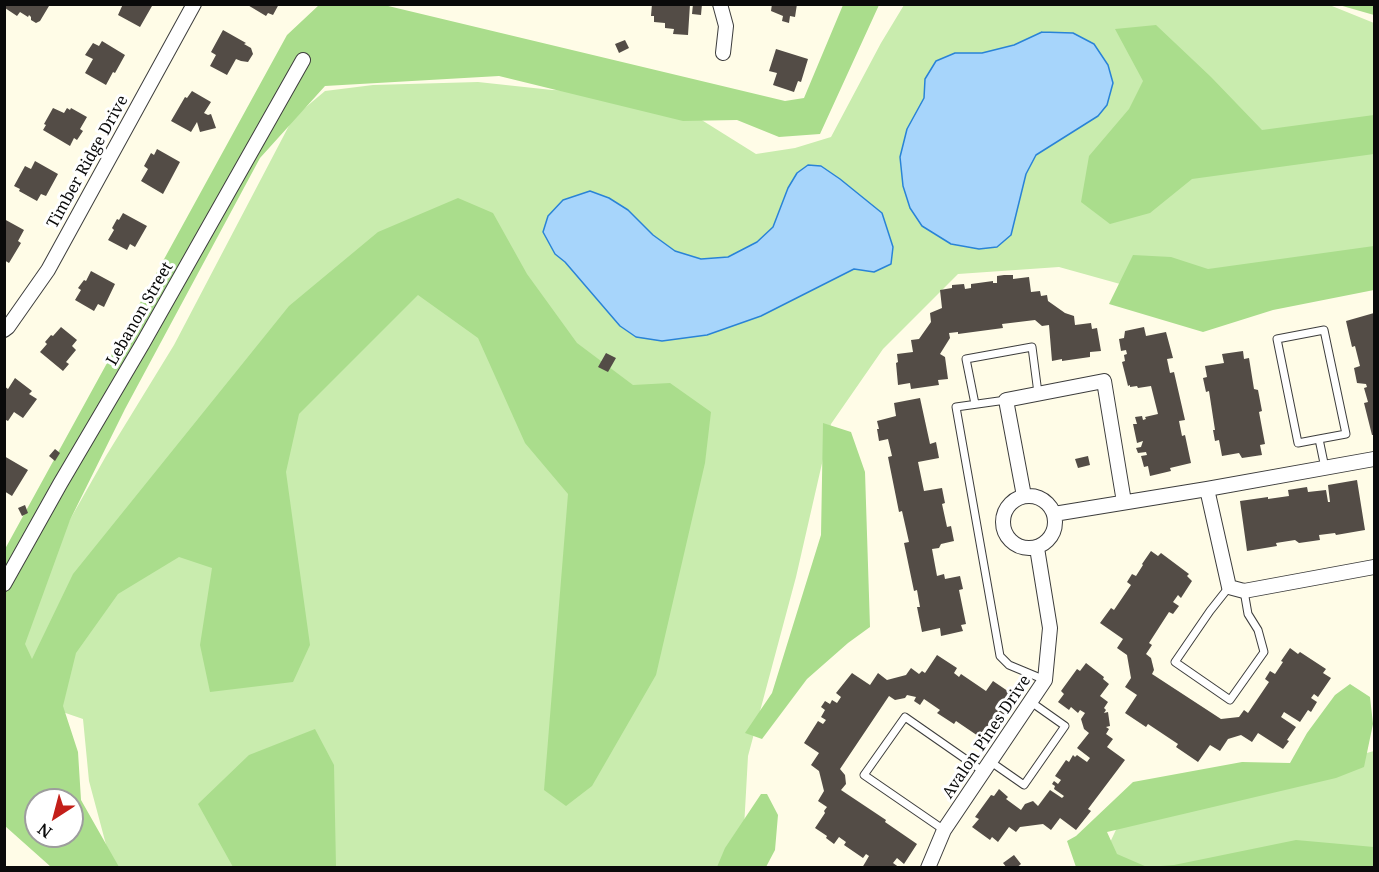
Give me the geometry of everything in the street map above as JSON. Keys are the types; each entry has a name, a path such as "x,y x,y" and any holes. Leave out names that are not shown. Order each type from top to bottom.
{"street":[{"name":"Timber Ridge Drive","path":"4,330 48,270 194,4"},
{"path":"720,4 726,26 723,53"},
{"name":"Lebanon Street","path":"4,584 303,60"},
{"path":"1024,496 1006,400 1104,381 1124,502"},
{"path":"1054,514 1374,459"},
{"path":"1207,489 1229,587 1244,591 1374,567"},
{"path":"1024,496 1032,496 1046,502 1054,514 1054,531 1044,544 1037,548 1028,549 1012,543 1003,528 1002,520 1009,504 1024,496"},
{"name":"Avalon Pines Drive","path":"928,867 944,830 1045,680 1050,628 1037,548"}],"lane":[{"path":"1324,330 1346,434 1319,439 1298,443 1277,339 1324,330"},
{"path":"975,404 966,359 1032,346 1038,393"},
{"path":"1006,400 956,407 1000,656 1010,665 1045,680"},
{"path":"1319,439 1325,468"},
{"path":"1229,587 1175,662 1230,700 1264,651 1258,630 1248,614 1244,591"},
{"path":"944,830 864,775 905,717 988,767 1024,785 1065,726 1031,702"}],"green space":[{"path":"1327,4 1374,23 1374,263 1174,299 1059,267 958,274 883,349 831,424 796,577 748,756 743,846 731,867 112,867 89,781 83,719 48,707 4,649 21,606 106,456 174,345 293,118 325,91 373,85 478,82 552,90 629,92 700,119 756,154 795,148 831,137 904,5"},
{"path":"319,5 384,5 785,101 804,98 843,5 879,5 820,134 779,137 737,120 683,121 499,76 325,86 260,158 125,409 70,520 25,644 32,659 73,574 289,306 378,232 458,198 493,213 527,274 577,343 633,385 670,383 711,412 705,463 656,675 592,786 566,806 544,790 568,494 525,443 478,338 418,295 299,414 286,472 310,645 293,682 210,692 200,645 212,568 179,557 118,594 76,653 63,706 78,752 80,788 24,788 24,843 5,826 5,549 287,35"},
{"path":"1339,5 1374,5 1374,15"},
{"path":"1156,25 1262,130 1374,115 1374,154 1192,179 1150,213 1110,224 1081,202 1089,156 1129,109 1143,81 1115,29"},
{"path":"1374,246 1374,290 1273,310 1203,332 1109,304 1133,255 1171,257 1208,269"},
{"path":"823,423 851,432 865,472 870,627 807,679 762,739 745,733 772,693 821,535"},
{"path":"1350,684 1370,697 1373,724 1364,767 1336,778 1107,832 1117,854 1147,867 1076,867 1067,841 1076,836 1133,782 1242,762 1290,763 1307,733 1335,695"},
{"path":"315,729 334,765 336,867 233,867 198,804 249,755"},
{"path":"1374,751 1374,867 1108,867 1107,849 1121,819"},
{"path":"761,794 767,794 778,815 775,850 766,867 717,867 725,848"},
{"path":"84,805 119,867 51,867 30,848 84,848"},
{"path":"1296,840 1374,847 1374,867 1147,867 1174,865"}],"water":[{"path":"1042,32 1073,33 1094,44 1108,65 1113,83 1107,105 1098,116 1036,155 1026,174 1011,235 997,247 979,249 951,244 922,226 910,208 903,186 900,157 907,129 924,98 925,79 936,61 955,53 982,53 1014,45"},
{"path":"808,165 821,166 882,213 893,247 891,264 874,272 854,269 761,316 707,335 662,341 636,337 620,326 565,262 555,254 543,232 548,216 563,200 590,191 609,198 628,210 653,235 675,251 701,259 728,257 757,242 773,227 788,188 797,173"}],"building":[{"path":"5,4 49,4 49,6 40,21 36,23 29,15 28,17 20,12 17,16 5,8"},
{"path":"123,4 150,4 152,6 140,27 118,15"},
{"path":"246,4 279,4 273,15 268,13 266,16"},
{"path":"652,4 690,4 688,35 673,34 674,29 665,28 665,23 654,22 654,16 651,16"},
{"path":"693,4 702,4 701,15 692,14"},
{"path":"772,4 797,4 795,17 790,16 789,23 782,21 783,16 771,11"},
{"path":"223,30 246,43 244,44 251,48 253,54 248,62 236,59 227,75 210,66 216,55 211,52"},
{"path":"625,40 629,48 619,53 615,44"},
{"path":"102,41 125,55 106,85 85,73 93,59 85,55 93,43 99,46"},
{"path":"776,49 808,59 801,82 798,81 794,92 773,85 777,73 769,71"},
{"path":"192,91 211,102 204,113 211,114 216,128 200,132 197,122 191,132 171,121 185,97 187,98"},
{"path":"53,108 64,113 67,108 70,110 71,108 87,117 80,129 83,131 77,140 74,138 70,146 43,130"},
{"path":"157,149 180,162 163,194 141,181 148,169 144,166 151,153 154,155"},
{"path":"35,161 58,174 46,196 41,194 37,201 14,186 25,166 31,169"},
{"path":"123,213 147,226 135,247 130,244 127,250 108,240 117,219 119,220"},
{"path":"4,219 24,230 18,241 21,243 9,263 4,260"},
{"path":"91,271 115,284 104,307 98,304 94,311 75,300 81,290 78,288 84,280 86,281"},
{"path":"1013,275 1013,279 1029,277 1031,292 1040,291 1041,296 1047,295 1048,301 1065,313 1074,316 1075,325 1091,323 1092,329 1097,328 1101,351 1090,352 1090,357 1052,361 1049,325 1042,326 1035,320 1002,324 1003,328 958,334 958,332 949,333 950,338 940,354 945,357 948,379 938,380 939,385 911,389 910,383 898,385 897,354 913,352 911,340 919,339 931,322 930,313 942,308 940,290 952,288 952,285 964,284 965,289 971,288 971,284 993,281 997,283 997,276"},
{"path":"1374,313 1374,435 1372,435 1364,403 1368,402 1364,388 1367,387 1366,384 1357,383 1354,368 1360,366 1355,346 1352,347 1346,321"},
{"path":"61,327 77,340 72,346 76,350 66,362 69,364 63,371 40,352 47,344 45,342"},
{"path":"1144,327 1146,336 1166,332 1173,358 1167,359 1170,373 1174,372 1185,420 1179,421 1182,436 1185,435 1191,463 1150,476 1148,466 1144,467 1141,456 1147,455 1146,452 1138,453 1136,448 1141,447 1143,441 1137,443 1133,424 1137,424 1135,417 1142,416 1143,420 1146,419 1145,417 1158,414 1151,386 1138,388 1128,386 1122,362 1125,361 1124,355 1127,354 1126,350 1121,351 1119,339 1124,338 1125,331"},
{"path":"1243,351 1244,359 1249,358 1254,389 1258,390 1262,411 1259,412 1265,444 1260,445 1262,455 1242,458 1239,453 1222,456 1219,440 1215,441 1209,391 1206,392 1203,378 1207,377 1205,366 1224,363 1222,354"},
{"path":"606,353 616,358 608,372 598,367"},
{"path":"15,378 32,391 29,394 37,399 23,418 14,412 8,421 4,419 4,386 8,389"},
{"path":"920,398 930,444 936,442 939,458 918,462 924,491 942,488 945,503 942,504 947,527 951,526 954,541 932,549 937,576 944,574 945,579 960,576 963,589 959,590 966,624 961,625 963,631 941,636 940,628 922,632 917,607 920,607 917,590 914,591 904,543 909,542 902,511 899,512 888,457 892,456 888,439 879,441 877,429 879,429 877,421 896,416 894,403"},
{"path":"55,449 60,453 55,461 49,456"},
{"path":"4,456 28,470 12,496 4,491"},
{"path":"1088,456 1090,465 1078,468 1075,459"},
{"path":"1357,480 1365,530 1336,535 1335,533 1319,535 1320,540 1299,543 1295,540 1276,543 1277,546 1247,551 1240,501 1289,496 1288,490 1307,487 1308,492 1326,490 1328,502 1330,502 1328,485"},
{"path":"25,505 28,513 22,516 18,508"},
{"path":"1151,551 1158,556 1161,553 1189,574 1187,576 1192,581 1181,598 1178,595 1173,602 1179,606 1173,614 1169,612 1149,643 1152,645 1146,654 1151,658 1154,670 1152,674 1221,719 1239,717 1244,710 1248,713 1269,682 1265,679 1270,671 1275,674 1290,648 1326,669 1323,673 1331,678 1318,697 1314,694 1311,698 1317,702 1311,712 1308,710 1300,722 1284,712 1281,717 1296,727 1283,749 1258,733 1252,742 1241,735 1228,739 1220,751 1210,745 1198,762 1176,747 1178,744 1148,724 1146,727 1125,713 1137,695 1125,687 1131,678 1127,655 1117,648 1123,639 1100,623 1111,608 1114,610 1131,585 1127,582 1132,574 1136,576"},
{"path":"937,655 957,668 954,673 959,677 961,674 986,691 993,681 1018,698 1005,716 998,711 993,718 1000,723 987,742 956,721 954,724 937,713 940,710 924,699 920,705 914,701 916,697 907,695 905,698 895,700 889,696 840,769 845,775 846,784 841,790 917,844 904,864 897,858 893,863 900,868 862,868 869,856 866,854 863,858 844,845 846,842 839,837 834,844 815,828 827,807 818,801 824,791 819,771 811,765 819,753 804,743 818,721 823,724 826,720 821,717 825,710 821,707 825,701 830,704 832,700 837,703 841,697 836,693 852,673 870,685 878,673 887,680 906,675 911,668 919,674 922,671 925,673"},
{"path":"1086,663 1109,684 1100,696 1108,702 1104,708 1106,710 1104,713 1108,712 1110,726 1106,727 1109,729 1106,734 1113,739 1107,747 1125,760 1088,809 1091,811 1076,830 1060,818 1051,830 1043,824 1020,827 1016,832 1009,827 998,842 992,837 990,840 972,827 979,819 975,817 991,795 994,796 999,789 1008,797 1006,799 1021,810 1025,804 1033,801 1038,806 1050,790 1062,798 1064,796 1054,789 1055,786 1052,784 1054,781 1058,784 1061,780 1055,776 1066,760 1069,762 1073,755 1087,762 1090,758 1077,748 1089,733 1084,729 1081,719 1085,713 1080,710 1078,713 1071,707 1069,710 1058,702 1064,694 1061,691 1077,669 1080,671"},
{"path":"1014,855 1021,864 1016,868 1007,868 1003,863"}]}
